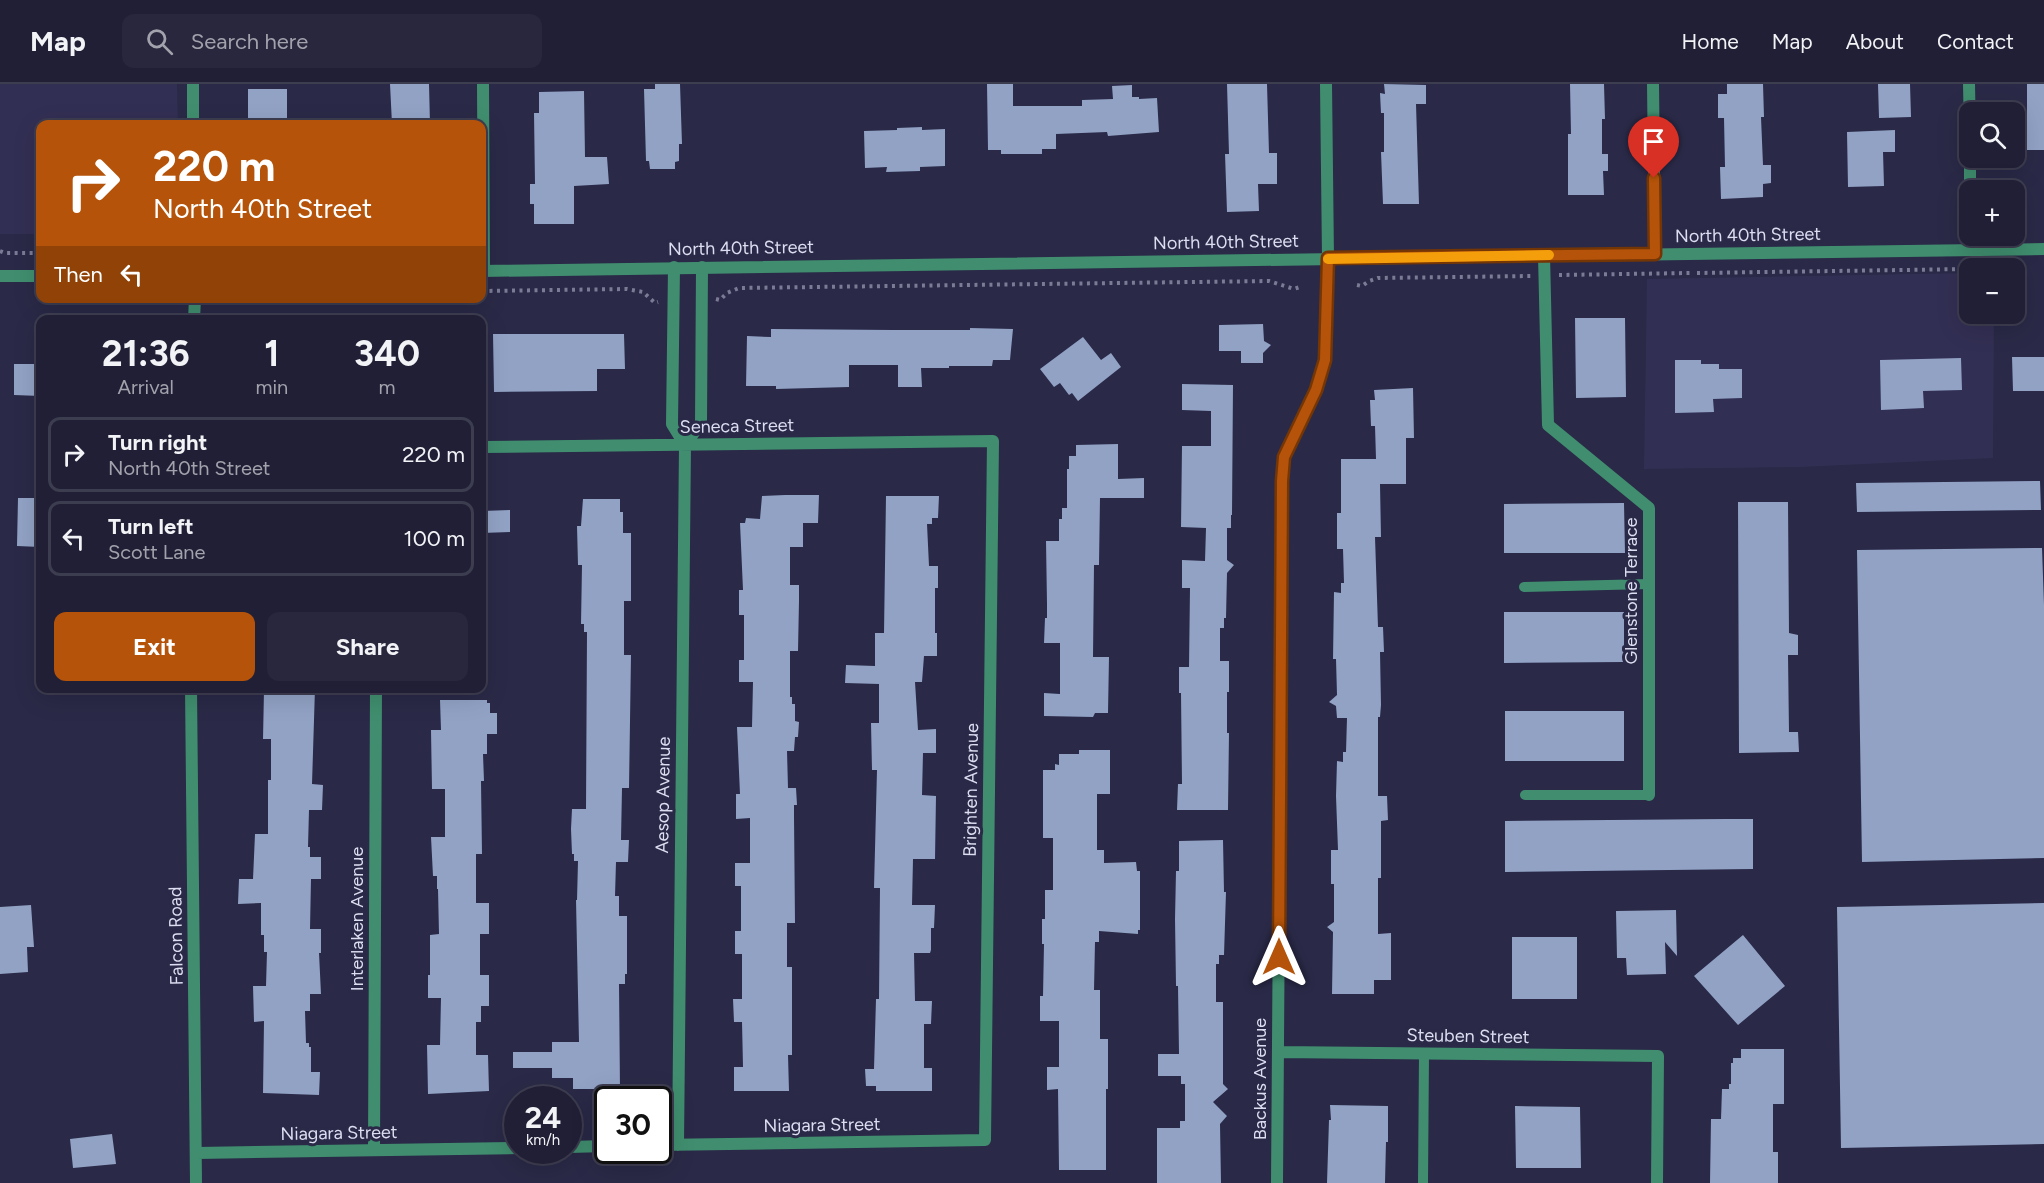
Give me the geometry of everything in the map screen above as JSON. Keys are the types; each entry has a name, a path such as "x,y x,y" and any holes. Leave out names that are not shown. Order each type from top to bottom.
{"street":[{"path":"193,84 193,120"},
{"path":"483,84 483,120"},
{"name":"Backus Avenue","path":"1277,1183 1282,481 1284,457 1316,390 1325,360 1328,258 1326,84"},
{"path":"1653,84 1655,254"},
{"path":"1969,84 1969,102"},
{"path":"1971,246 1971,250"},
{"name":"North 40th Street","path":"486,271 2044,249"},
{"name":"Glenstone Terrace","path":"1544,255 1548,425 1649,508 1648,795"},
{"name":"Aesop Avenue","path":"674,267 672,424 685,445 678,1145"},
{"path":"685,445 701,423 702,267"},
{"path":"0,276 36,276"},
{"name":"Seneca Street","path":"486,447 993,441"},
{"name":"Brighten Avenue","path":"986,1140 993,441"},
{"name":"Falcon Road","path":"191,693 196,1183"},
{"name":"Interlaken Avenue","path":"374,1150 376,693"},
{"name":"Steuben Street","path":"1278,1052 1658,1056 1657,1183"},
{"name":"Niagara Street","path":"672,1145 986,1140"},
{"name":"Niagara Street","path":"197,1153 504,1148"}],"lane":[{"path":"1524,587 1649,584"},
{"path":"1525,795 1648,795"},
{"path":"1423,1183 1424,1053"}],"path":[{"path":"0,252 36,253"},
{"path":"1357,285 1362,286 1378,278 1959,269"},
{"path":"716,299 720,300 727,293 739,288 1269,281 1294,289 1300,287"},
{"path":"486,291 627,289 643,292 655,303 659,302"}],"shaded area":[{"path":"0,84 177,84 178,120 36,120 36,234 0,234"},
{"path":"1959,273 1959,324 1994,324 1993,458 1801,467 1644,469 1647,279"}],"building":[{"path":"390,84 429,84 430,120 392,120"},
{"path":"655,84 680,84 682,144 679,144 679,161 675,162 675,169 650,169 649,161 646,161 644,89 655,89"},
{"path":"987,84 1013,84 1013,106 1082,106 1082,100 1113,99 1112,86 1132,85 1132,97 1157,98 1159,132 1108,136 1107,132 1056,134 1056,149 1042,149 1042,154 1001,154 1001,150 988,150"},
{"path":"1227,84 1267,84 1269,153 1277,153 1277,184 1258,184 1259,211 1227,212 1225,154 1229,154"},
{"path":"1384,84 1426,85 1426,104 1416,104 1419,204 1383,204 1381,152 1384,152 1384,113 1381,113 1380,93 1385,94"},
{"path":"1570,84 1604,84 1605,119 1602,119 1602,154 1608,154 1608,171 1603,171 1604,195 1568,195 1568,134 1571,134"},
{"path":"1727,84 1763,84 1764,117 1761,117 1763,165 1771,165 1771,183 1763,184 1763,197 1721,199 1720,167 1725,167 1724,118 1718,118 1718,94 1727,94"},
{"path":"1878,84 1910,84 1911,117 1879,118"},
{"path":"2027,84 2044,84 2044,150 2025,150 2025,129 2027,129"},
{"path":"248,89 287,89 287,120 248,120"},
{"path":"584,91 585,157 607,157 609,184 574,186 574,224 534,224 534,204 530,204 530,184 535,184 534,113 539,113 539,92"},
{"path":"922,127 922,130 945,129 945,166 920,167 920,171 886,172 887,167 865,168 864,131"},
{"path":"1895,130 1895,152 1883,152 1884,186 1848,187 1847,132"},
{"path":"1575,318 1625,318 1626,397 1576,398"},
{"path":"1263,324 1264,341 1271,345 1263,353 1263,363 1241,363 1241,351 1219,351 1219,325"},
{"path":"970,328 1013,329 1010,360 993,360 992,366 921,368 922,387 898,387 898,365 849,365 849,387 776,389 776,386 746,386 747,336 771,337 771,329 970,330"},
{"path":"493,334 624,334 625,369 597,369 597,391 494,392"},
{"path":"1083,337 1101,360 1111,353 1121,367 1078,401 1072,393 1069,395 1060,383 1054,387 1040,369"},
{"path":"2012,357 2044,357 2044,391 2013,391"},
{"path":"1961,358 1962,390 1923,391 1924,408 1881,410 1880,360"},
{"path":"1675,360 1701,360 1701,364 1719,364 1719,369 1742,369 1742,398 1713,399 1714,412 1675,413"},
{"path":"14,364 36,364 36,396 14,395"},
{"path":"1182,384 1233,385 1232,515 1231,528 1227,528 1227,560 1234,565 1227,573 1226,618 1224,618 1224,628 1220,628 1220,661 1229,661 1228,810 1177,810 1178,784 1182,784 1179,667 1189,667 1190,588 1182,588 1182,560 1205,561 1206,528 1181,527 1182,446 1211,446 1211,411 1182,410"},
{"path":"1413,388 1414,438 1406,438 1406,484 1380,484 1381,537 1375,537 1378,627 1383,627 1384,652 1380,652 1378,796 1387,796 1388,820 1381,821 1378,934 1391,933 1391,980 1374,980 1374,994 1332,994 1333,932 1327,927 1334,922 1331,850 1338,850 1337,761 1343,762 1343,752 1346,752 1347,718 1337,718 1336,706 1329,702 1337,695 1336,659 1333,659 1334,592 1341,593 1341,583 1344,583 1343,549 1337,549 1337,513 1341,513 1341,459 1376,459 1375,426 1371,426 1370,400 1375,400 1374,390"},
{"path":"1118,444 1118,479 1144,478 1144,498 1100,498 1099,565 1094,565 1093,657 1109,657 1108,713 1095,713 1093,717 1044,716 1044,693 1060,694 1060,643 1044,643 1045,618 1047,618 1046,541 1059,541 1059,519 1062,519 1062,508 1067,508 1069,456 1076,456 1076,445"},
{"path":"2040,481 2041,510 1857,512 1856,483"},
{"path":"819,495 818,523 803,523 803,547 790,547 790,585 799,585 799,601 798,651 790,651 790,697 792,697 792,704 795,704 795,721 799,722 794,751 787,751 788,788 796,788 797,805 794,805 795,923 787,923 787,967 792,967 792,1055 788,1055 789,1091 734,1091 734,1067 743,1067 742,1022 734,1022 733,999 742,999 742,954 735,954 735,931 741,931 741,886 735,886 735,863 750,863 750,818 736,819 736,794 740,794 737,727 752,727 753,682 739,682 739,660 744,660 744,615 739,615 739,590 743,590 740,523 745,523 746,518 760,519 762,496"},
{"path":"886,496 939,496 938,518 932,518 932,524 927,524 929,566 938,566 938,588 935,588 937,656 924,656 922,682 915,682 918,730 936,729 936,753 923,753 922,795 936,796 935,859 913,859 912,905 935,905 930,953 914,953 915,1001 932,1001 931,1024 924,1024 924,1068 932,1068 932,1091 876,1091 876,1086 866,1086 865,1069 874,1069 876,999 879,999 880,888 874,888 877,770 872,770 871,723 879,723 879,684 845,683 846,665 875,666 875,633 884,633"},
{"path":"18,498 36,498 36,547 17,546"},
{"path":"583,499 620,499 620,512 623,512 623,533 631,533 631,601 624,601 624,655 631,655 629,788 622,788 621,840 629,840 628,862 616,862 615,896 619,896 619,916 627,916 627,974 625,974 625,984 619,984 620,1086 594,1086 594,1089 573,1086 573,1078 552,1078 552,1068 513,1068 513,1052 552,1052 552,1042 579,1042 576,900 578,861 574,861 574,854 572,854 571,829 572,809 586,809 587,632 584,632 584,624 581,624 582,565 578,565 577,526 581,526"},
{"path":"1738,502 1788,502 1789,633 1798,635 1798,655 1788,655 1789,732 1798,732 1799,752 1739,753"},
{"path":"1624,503 1625,553 1504,553 1504,504"},
{"path":"510,510 510,532 486,533 486,511"},
{"path":"2042,548 2044,858 1862,862 1857,550"},
{"path":"1504,612 1624,612 1624,662 1504,663"},
{"path":"264,693 315,693 312,784 323,785 322,810 309,810 308,847 310,847 310,857 321,857 321,879 311,879 310,929 321,929 321,953 319,953 321,994 310,994 310,1011 305,1011 306,1043 309,1043 311,1047 311,1072 320,1072 319,1095 263,1093 264,1021 254,1022 253,986 266,986 267,952 264,952 264,935 261,935 261,903 238,904 239,879 253,879 255,834 268,834 271,739 263,739"},
{"path":"440,700 487,700 487,703 490,703 490,713 497,713 497,734 487,734 487,754 483,754 482,854 476,854 476,903 489,903 489,934 480,934 480,975 489,975 489,1006 481,1006 481,1022 476,1022 476,1055 488,1055 489,1091 428,1094 427,1045 440,1045 441,998 428,998 428,975 430,975 430,935 439,934 437,876 433,876 431,837 445,837 445,789 432,789 431,730 441,730"},
{"path":"1505,711 1624,711 1624,761 1505,761"},
{"path":"1079,750 1110,750 1110,794 1097,794 1097,850 1104,850 1104,863 1136,862 1137,871 1140,871 1140,930 1138,934 1099,931 1099,942 1095,942 1094,990 1100,990 1100,1039 1108,1039 1106,1170 1059,1170 1058,1089 1047,1090 1047,1067 1059,1067 1059,1021 1040,1021 1040,996 1043,996 1042,919 1045,919 1045,890 1053,890 1053,838 1043,838 1043,770 1055,770 1055,764 1059,765 1059,754 1079,754"},
{"path":"1753,819 1753,869 1505,872 1505,821"},
{"path":"1223,840 1224,892 1226,892 1224,955 1219,955 1219,964 1216,964 1216,1002 1223,1002 1223,1084 1228,1089 1213,1102 1227,1116 1220,1124 1221,1183 1157,1183 1157,1128 1180,1128 1180,1121 1185,1121 1185,1084 1181,1084 1181,1076 1158,1076 1158,1054 1179,1054 1175,919 1179,841"},
{"path":"2044,903 2044,1144 1841,1148 1837,907"},
{"path":"31,905 34,947 27,947 28,972 0,974 0,907"},
{"path":"1676,910 1677,956 1665,942 1666,974 1627,975 1626,958 1617,958 1616,911"},
{"path":"1743,935 1785,986 1738,1025 1694,976"},
{"path":"1512,937 1577,937 1577,999 1512,999"},
{"path":"1741,1049 1784,1049 1784,1104 1773,1104 1773,1152 1778,1152 1778,1183 1710,1183 1711,1119 1721,1119 1722,1089 1729,1089 1731,1063 1733,1063 1733,1058 1741,1058"},
{"path":"1330,1105 1388,1106 1385,1183 1327,1183"},
{"path":"1515,1106 1580,1107 1581,1168 1516,1168"},
{"path":"112,1134 116,1164 73,1168 70,1139"}],"slow traffic":[{"path":"1328,259 1549,255"}],"route":[{"path":"1279,957 1282,481 1284,457 1316,390 1325,360 1328,258 1655,254 1654,178"}]}
